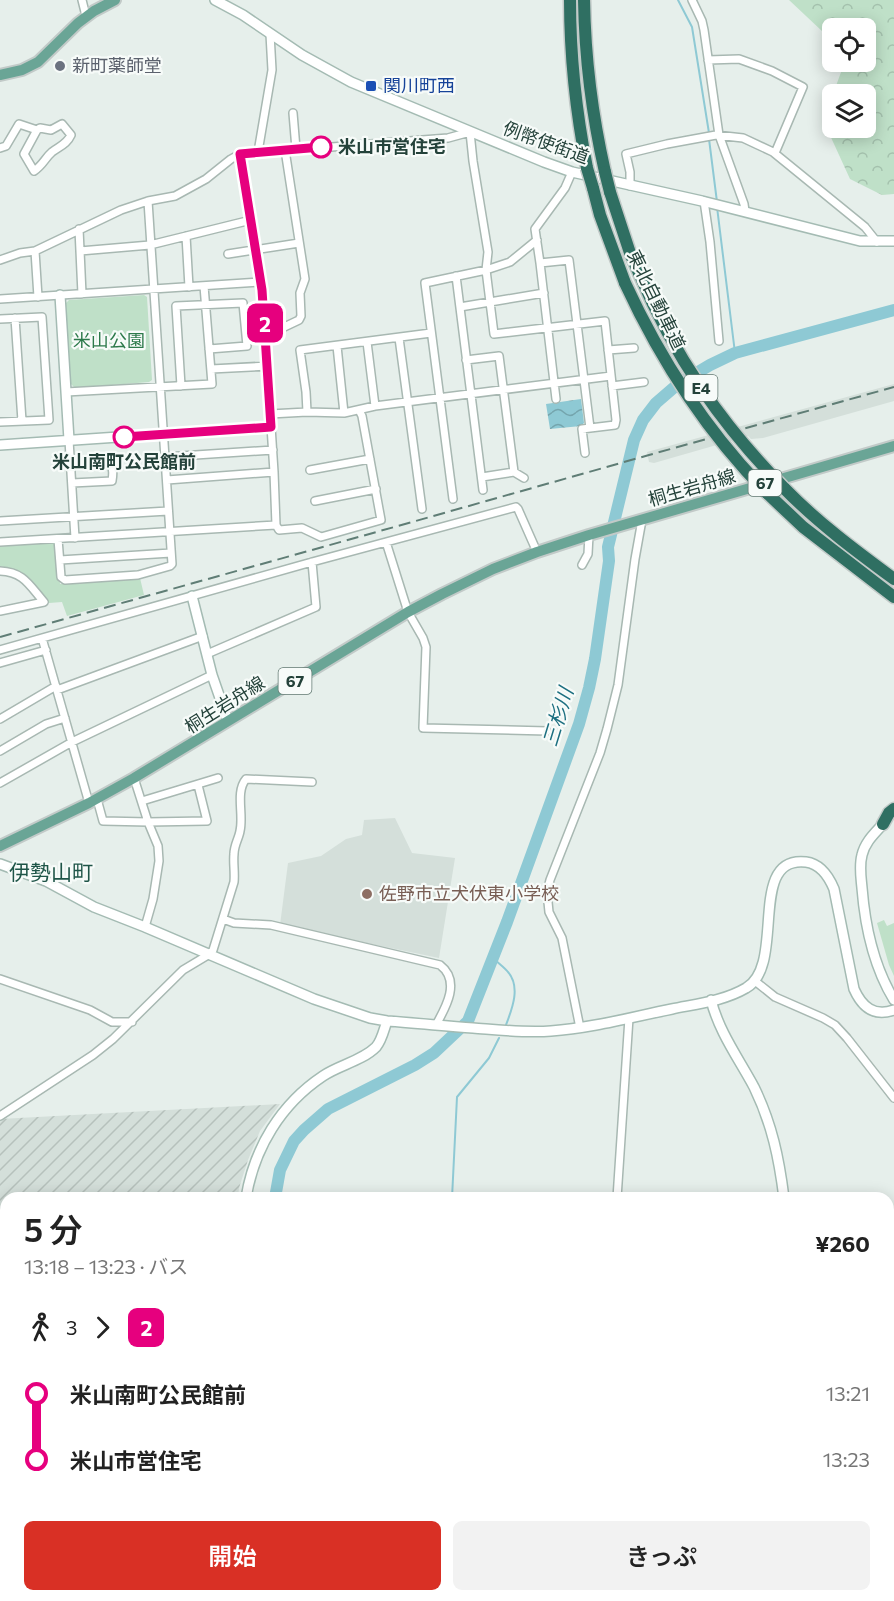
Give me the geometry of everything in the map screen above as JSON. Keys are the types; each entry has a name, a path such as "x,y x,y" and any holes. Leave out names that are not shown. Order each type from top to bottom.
{"highway":[{"name":"東北自動車道","path":"570,0 575,100 588,168 607,235 625,283 652,339 687,396 726,448 767,493 803,527 894,597"},
{"name":"東北自動車道","path":"584,0 591,98 605,172 630,253 662,323 689,371 742,443 812,514 868,560 894,577"},
{"path":"883,824 894,809"},
{"path":"883,824 894,815"}],"main road":[{"path":"0,75 22,70 38,62 86,16 115,0"},
{"name":"桐生岩舟線","path":"640,520 894,446"},
{"name":"67","path":"593,534 640,520"},
{"name":"桐生岩舟線","path":"0,846 93,801 134,778 408,612 482,574 537,552 593,534"}],"street":[{"path":"81,0 86,16"},
{"name":"例幣使街道","path":"215,0 243,15 318,65 351,82 572,172 725,206 860,241 894,241"},
{"path":"692,0 702,21 718,135 745,211"},
{"path":"258,152 272,70 270,34"},
{"path":"708,60 739,60 772,71 803,87 775,153"},
{"path":"293,113 296,149"},
{"path":"0,148 6,146 19,124 37,130 40,128 51,130 62,124 71,135 68,141 50,153 42,166 34,171 24,154 37,130"},
{"path":"0,260 35,251 121,210 148,201 175,196 206,180 240,154 448,138 470,132 488,252 486,270 494,334 605,321 616,420 615,425 582,429 585,453"},
{"path":"630,186 627,154 700,137 718,135 744,138 775,153 865,227 877,242"},
{"path":"265,330 280,329 299,320 301,316 300,292 305,279 285,150"},
{"path":"240,154 261,282 268,366 276,525 279,530 302,528 321,537 381,520 359,410"},
{"path":"556,399 535,229 565,188 572,172"},
{"path":"58,539 61,577 65,580 138,575 172,564 148,201"},
{"path":"706,202 719,341"},
{"path":"80,251 150,245 251,220"},
{"path":"79,229 82,294"},
{"path":"186,236 189,287"},
{"path":"453,500 425,283 486,270 510,262 537,240"},
{"path":"228,254 299,243"},
{"path":"35,251 38,297"},
{"path":"540,263 569,260 590,428"},
{"path":"456,276 483,490"},
{"path":"0,299 261,282"},
{"path":"66,392 212,384 204,286"},
{"path":"460,306 544,294"},
{"path":"60,295 75,538"},
{"path":"181,386 176,306 243,303 247,346 209,350"},
{"path":"0,319 42,317 49,420 0,422"},
{"path":"15,318 22,421"},
{"path":"307,412 300,350 431,333"},
{"path":"399,338 422,508"},
{"path":"367,342 375,406"},
{"path":"337,346 344,413"},
{"path":"608,350 634,348"},
{"path":"466,360 499,356 514,472"},
{"path":"211,369 268,366"},
{"path":"270,414 344,413 375,406 611,376"},
{"path":"612,386 644,382"},
{"path":"0,445 271,427"},
{"path":"165,457 273,450"},
{"path":"310,470 370,459"},
{"path":"70,463 110,461 112,470 112,481 72,483"},
{"path":"167,480 274,472"},
{"path":"482,477 514,472 524,478"},
{"path":"315,501 376,489"},
{"path":"0,650 516,507 537,552"},
{"path":"0,521 168,512"},
{"path":"580,1028 562,938 549,912 547,892 600,753 618,685 640,520"},
{"path":"0,542 276,525"},
{"path":"582,565 588,554 593,534"},
{"path":"386,542 408,612 426,647 423,728 547,731"},
{"path":"60,560 171,553"},
{"path":"207,654 316,607 312,562"},
{"path":"0,572 12,572 21,576 44,602 0,611"},
{"path":"192,596 228,721"},
{"path":"0,717 57,688 203,636"},
{"path":"42,638 72,742 93,801 103,821 207,821 198,785"},
{"path":"0,663 46,650"},
{"path":"0,783 4,783 72,742 213,675"},
{"path":"0,751 46,724 65,718"},
{"path":"134,778 158,846 159,861 153,899 145,927"},
{"path":"142,801 218,778"},
{"path":"0,1116 93,1055 132,1022 183,970 213,950 234,882 233,855 240,831 242,783 246,779 312,782"},
{"path":"883,824 865,847 860,869 864,909 871,942 880,972 894,1000"},
{"path":"0,864 46,881 94,907 208,955 332,1006 370,1018 530,1031 580,1028 724,997 746,988 755,981 765,962 770,897 775,879 779,872 790,864 806,862 820,868 831,881 854,989 860,1002 875,1012 894,1010"},
{"path":"223,919 234,923 271,925 440,965 445,969 449,978 451,993 436,1025"},
{"path":"0,979 90,1010 112,1022 132,1022"},
{"path":"755,981 775,997 835,1025 894,1098"},
{"path":"711,1000 724,1035 754,1088 769,1122 783,1192"},
{"path":"617,1192 629,1018"},
{"path":"247,1192 252,1170 260,1150 285,1108 303,1090 325,1075 377,1047 387,1021"}],"shaded area":[{"path":"894,384 894,401 763,438 751,439 748,436 654,463 649,462 647,452"},
{"name":"佐野市立犬伏東小学校","path":"395,818 412,853 455,858 439,958 280,925 288,863 321,856 346,839 362,835 364,820"},
{"path":"280,1104 260,1131 239,1192 0,1192 0,1119"}],"green space":[{"path":"789,0 894,0 894,194 882,195 850,179 831,138 876,138 876,84 837,84 841,72 876,72 876,18 822,18 822,31"},
{"name":"米山公園","path":"144,295 147,297 152,380 75,388 70,383 66,303 69,300"},
{"path":"55,542 60,584 140,578 144,595 67,616 62,602 49,603 22,573 0,566 0,546"},
{"path":"884,920 887,926 894,923 894,976 877,923"}],"water":[{"path":"581,399 584,423 581,426 550,429 546,404"}],"waterway":[{"path":"678,0 692,27 709,133"},
{"path":"709,139 717,202"},
{"path":"717,207 735,353"},
{"name":"三杉川","path":"276,1192 280,1170 294,1141 304,1130 328,1109 434,1053 468,1021 507,922 579,724 595,659 609,561 608,547 634,440 643,420 656,403 678,384 735,353 894,310"},
{"path":"493,958 508,972 514,984 514,998 506,1025"},
{"path":"452,1192 457,1097 489,1058 499,1038"}],"railway":[{"path":"0,637 894,387"}],"bus line":[{"name":"2","path":"124,437 271,427 262,290 240,154 321,147"}],"place":[{"name":"新町薬師堂","path":"60,66"},
{"name":"関川町西","path":"371,86"},
{"name":"米山市営住宅","path":"321,147"},
{"name":"米山南町公民館前","path":"124,437"},
{"name":"佐野市立犬伏東小学校","path":"367,894"}],"district":[{"name":"伊勢山町","path":"51,873"}]}
